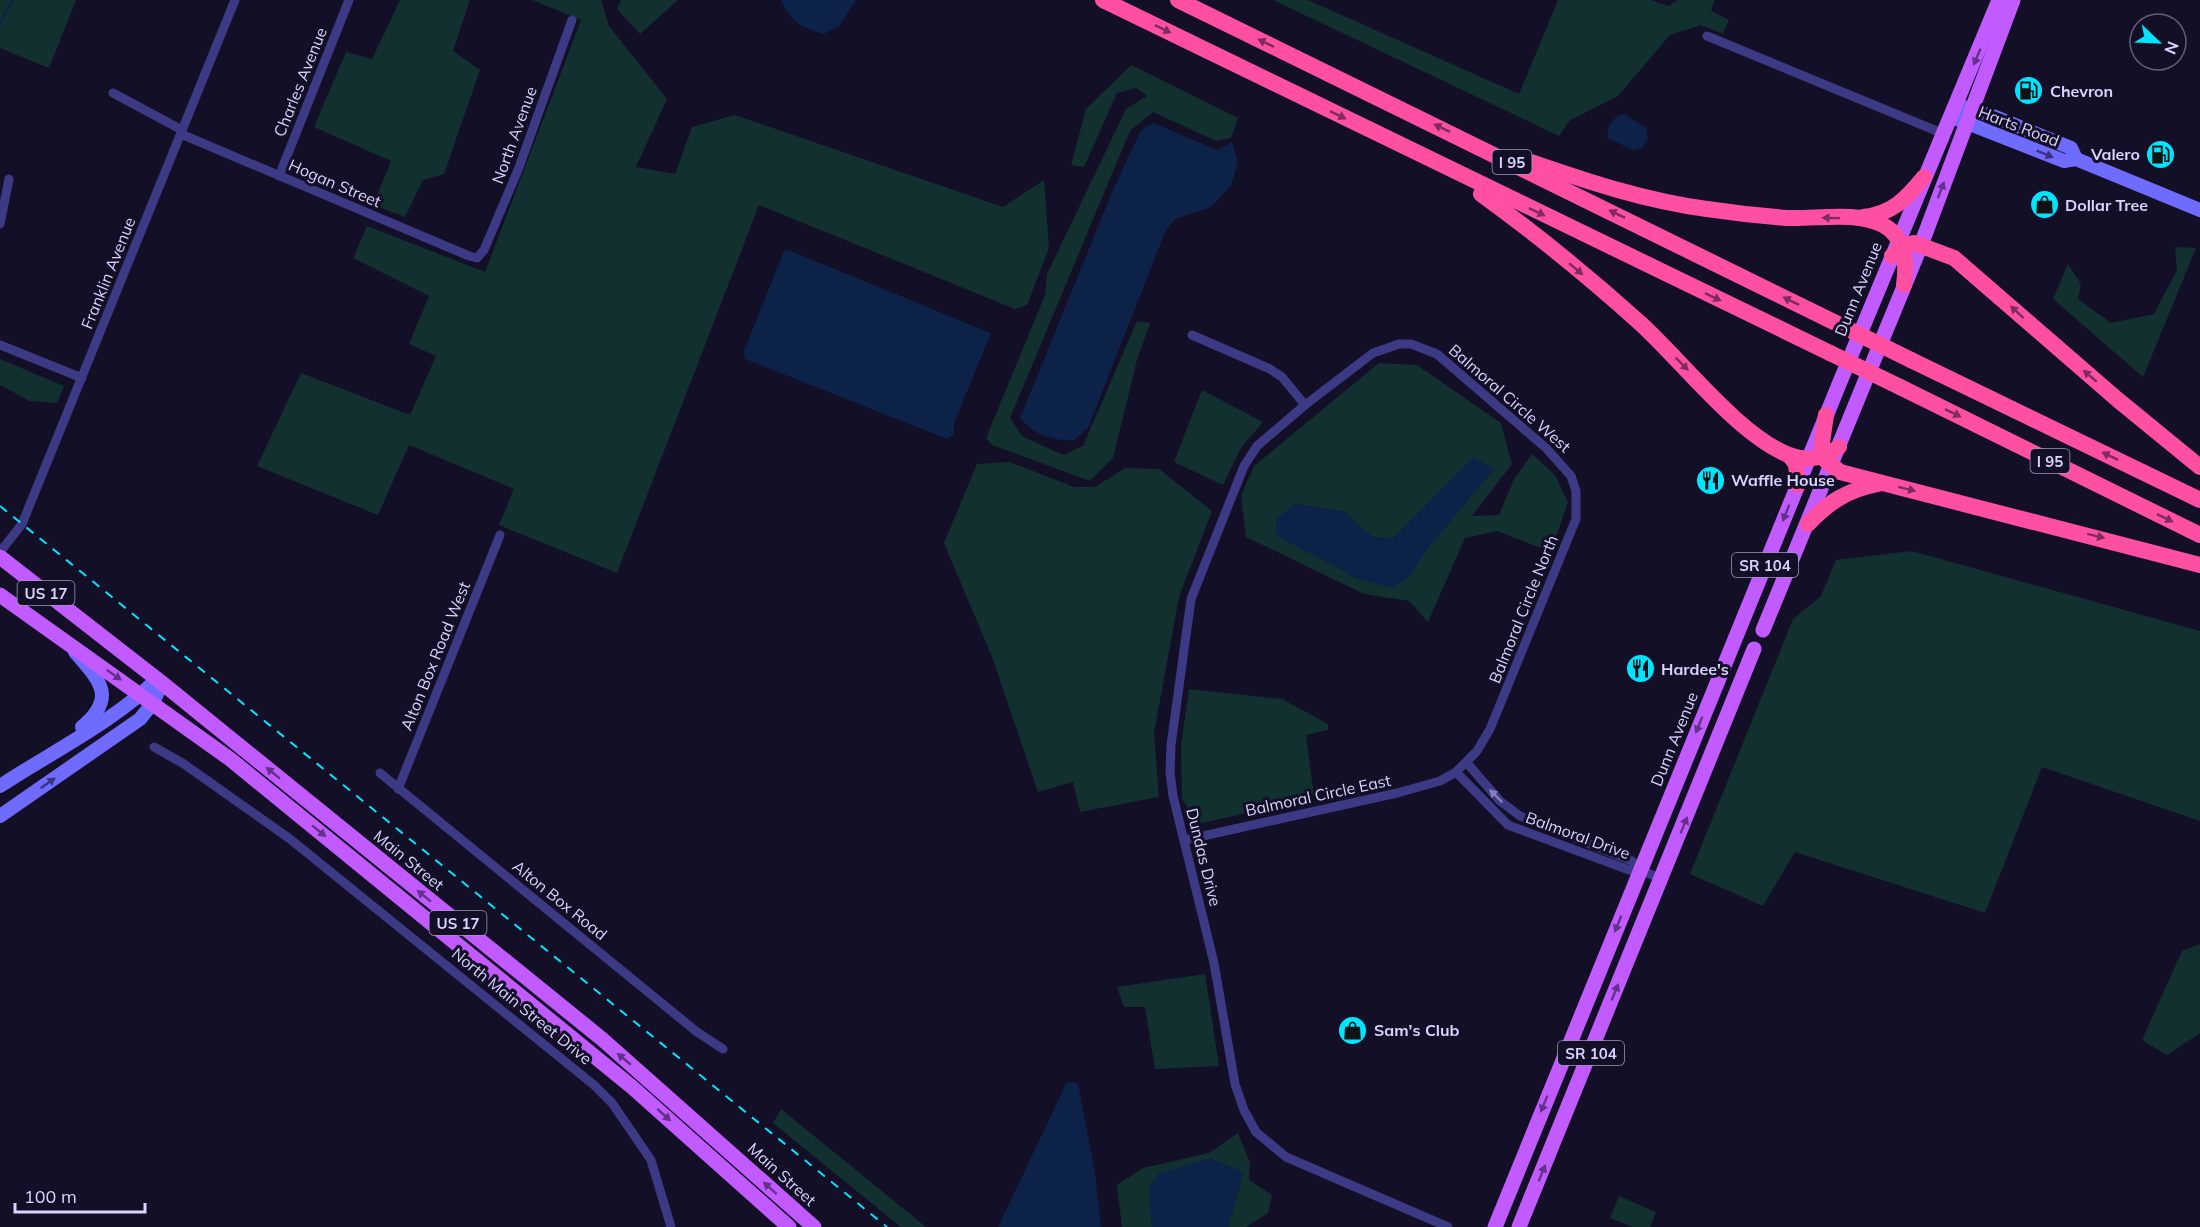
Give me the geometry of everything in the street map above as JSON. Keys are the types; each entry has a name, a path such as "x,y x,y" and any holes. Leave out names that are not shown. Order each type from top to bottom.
{"highway":[{"name":"I 95","path":"1103,0 2200,535"},
{"name":"I 95","path":"1178,0 2200,500"},
{"path":"1467,140 1613,190 1668,203 1789,218 1855,218 1879,215 1899,205 1924,177"},
{"path":"1446,169 1514,218 1640,323 1746,428 1789,455 1796,464 1797,485"},
{"path":"1855,218 1883,225 1898,247 1906,272 1904,285"},
{"path":"1898,247 1914,243 1954,258 2101,386 2200,467"},
{"path":"1821,461 1826,415"},
{"path":"1821,461 1839,447"},
{"path":"1789,455 1821,461 1853,477 2200,565"},
{"path":"1808,524 1826,505 1842,495 1883,483"}],"main road":[{"name":"Dunn Avenue","path":"1839,447 1921,245 1999,0"},
{"name":"Dunn Avenue","path":"1826,415 1898,247 1924,177 1944,134 1961,114 2013,0"},
{"name":"Dunn Avenue","path":"1495,1227 1797,485 1821,461"},
{"name":"SR 104","path":"1763,630 1808,524 1821,461"},
{"name":"Main Street","path":"0,557 159,681 602,1040 814,1227"},
{"name":"US 17","path":"0,595 230,759 593,1054 789,1227"},
{"name":"SR 104","path":"1520,1227 1754,649"}],"street":[{"name":"Franklin Avenue","path":"0,552 22,524 235,0"},
{"name":"Charles Avenue","path":"279,176 349,0"},
{"name":"North Avenue","path":"477,258 484,250 518,170 572,20"},
{"path":"1707,36 1944,134"},
{"name":"Hogan Street","path":"113,93 182,132 279,176 477,258"},
{"name":"Harts Road","path":"1961,114 2064,161 2076,159 2200,210"},
{"path":"0,224 9,179"},
{"path":"1192,336 1270,369 1282,377 1305,405"},
{"name":"Balmoral Circle West","path":"1305,405 1382,348 1399,344 1424,348 1437,354 1546,447 1572,477 1578,505"},
{"path":"0,345 82,378"},
{"name":"Dundas Drive","path":"1305,405 1268,436 1248,458 1194,587 1170,759 1173,796 1214,963 1235,1084 1244,1110 1256,1132 1274,1149 1301,1165 1448,1227"},
{"name":"Balmoral Circle North","path":"1467,763 1481,746 1492,723 1576,519 1578,505"},
{"name":"Alton Box Road West","path":"398,789 500,535"},
{"name":"SR 104","path":"1754,649 1763,630"},
{"path":"0,786 46,755 98,711 103,696 98,679 66,641"},
{"path":"1734,641 1754,649"},
{"path":"0,816 140,719 159,681"},
{"path":"46,755 148,699"},
{"name":"North Main Street Drive","path":"154,747 184,764 307,852 594,1085 612,1103 651,1160 671,1227"},
{"name":"Balmoral Circle East","path":"1185,840 1408,790 1440,781 1467,763"},
{"name":"Balmoral Drive","path":"1467,763 1500,801 1520,816 1632,861 1640,870"},
{"name":"Balmoral Drive","path":"1456,772 1508,825 1629,870 1640,870 1662,879"},
{"name":"Alton Box Road","path":"380,773 697,1032 723,1049"}],"green space":[{"path":"0,0 76,0 49,68 0,48"},
{"path":"400,0 470,0 453,51 480,70 444,174 423,180 405,217 373,205 391,161 314,127 346,52 372,59"},
{"path":"532,0 601,0 609,26 667,99 636,167 675,174 692,127 735,115 1003,207 1044,180 1049,248 1027,305 1015,309 759,205 617,573 499,525 514,489 409,445 378,515 257,466 301,373 410,415 436,356 409,344 429,296 353,258 367,226 485,272 581,20"},
{"path":"621,0 678,0 640,34 617,9"},
{"path":"1273,0 1308,0 1519,94 1558,0 1651,0 1668,6 1678,0 1715,0 1711,11 1729,20 1723,34 1701,25 1670,35 1618,96 1569,121 1559,136"},
{"path":"1131,65 1238,118 1231,138 1216,141 1153,112 1130,131 1010,418 1022,436 1063,455 1083,446 1137,321 1150,323 1137,360 1113,458 1090,481 992,445 986,438 1045,295 1047,274 1126,109 1147,96 1136,88 1117,93 1084,167 1071,165 1086,109"},
{"path":"2175,247 2196,248 2143,377 2053,299 2068,264 2081,284 2078,299 2111,323 2154,314 2177,270"},
{"path":"0,359 64,386 57,403 30,401 0,385"},
{"path":"1379,363 1417,365 1501,423 1512,464 1472,516 1499,515 1513,481 1532,454 1555,475 1568,502 1551,552 1497,531 1465,538 1428,622 1409,601 1364,594 1246,537 1241,495 1254,466","holes":["1473,458 1410,576 1358,579 1277,535 1276,520 1296,504 1344,512 1372,537 1393,539"]},
{"path":"1202,390 1263,422 1241,448 1223,485 1174,462"},
{"path":"1010,462 1074,487 1095,487 1125,468 1159,469 1212,511 1179,597 1154,733 1159,797 1080,812 1073,782 1038,792 992,657 944,543 977,464"},
{"path":"1912,551 2200,631 2200,821 2042,767 1985,913 1795,852 1763,906 1690,874 1793,619 1821,596 1836,560"},
{"path":"1189,689 1282,699 1328,724 1328,730 1306,735 1314,797 1199,824 1182,799 1181,746"},
{"path":"2200,944 2200,1033 2167,1055 2142,1040 2182,951"},
{"path":"1205,974 1219,1066 1155,1069 1145,1007 1124,1007 1117,987"},
{"path":"781,1109 926,1227 901,1227 773,1123"},
{"path":"1238,1133 1250,1163 1249,1180 1272,1195 1268,1213 1246,1227 1228,1227 1243,1173 1149,1187 1152,1227 1122,1227 1117,1185 1143,1168 1209,1153"},
{"path":"1619,1196 1656,1212 1650,1227 1633,1227 1610,1218"}],"water":[{"path":"781,0 856,0 839,26 824,34 798,23 788,13"},
{"path":"1624,114 1646,128 1648,139 1642,148 1633,150 1607,138 1609,125 1617,116"},
{"path":"1153,123 1217,150 1232,142 1238,162 1231,186 1211,207 1175,219 1165,232 1088,428 1073,441 1044,436 1031,429 1020,418 1113,190 1141,130"},
{"path":"788,250 991,333 954,423 954,434 947,439 745,359 744,351 784,251"},
{"path":"1473,457 1494,469 1425,552 1410,576 1393,588 1358,579 1276,535 1276,519 1296,504 1344,512 1372,537 1393,538"},
{"path":"1067,1082 1078,1083 1095,1173 1101,1227 998,1227"},
{"path":"1210,1158 1243,1172 1228,1227 1152,1227 1149,1187 1158,1174"}],"waterway":[{"path":"0,22 13,0"}],"railway":[{"path":"0,506 887,1227"}],"place":[{"name":"Chevron","path":"2029,91"},
{"name":"Valero","path":"2161,154"},
{"name":"Dollar Tree","path":"2044,205"},
{"name":"Waffle House","path":"1710,480"},
{"name":"Hardee's","path":"1640,669"},
{"name":"Sam's Club","path":"1353,1030"}]}
